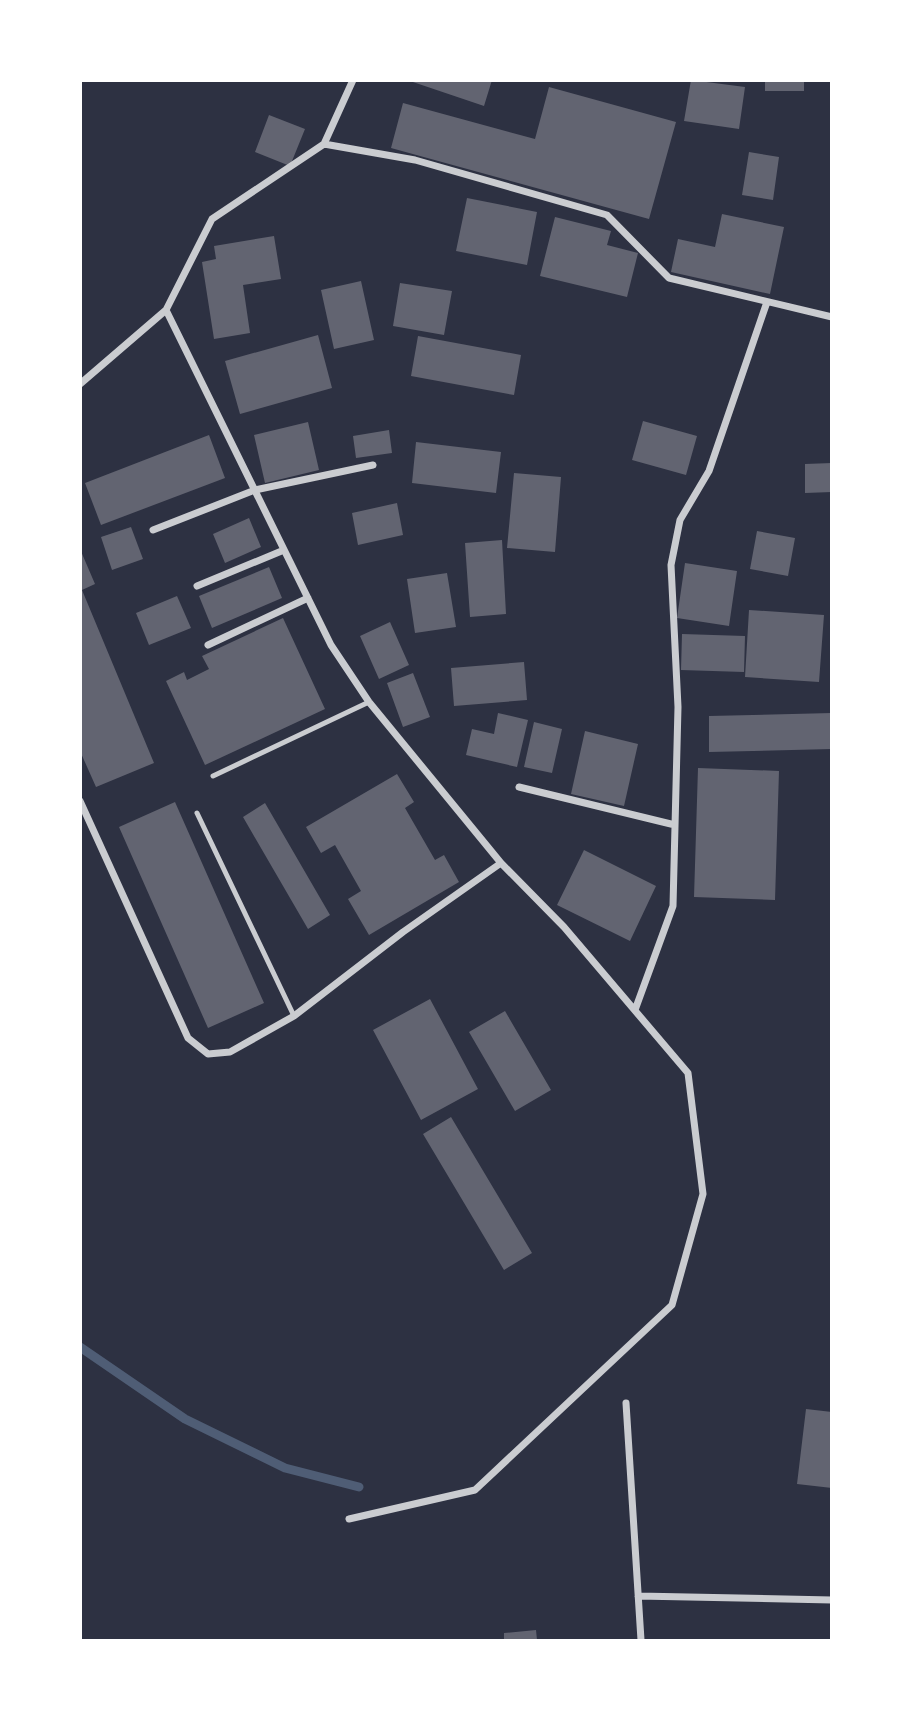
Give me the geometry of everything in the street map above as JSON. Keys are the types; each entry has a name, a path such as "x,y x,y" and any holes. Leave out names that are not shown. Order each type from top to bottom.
{"street":[{"path":"80,384 166,310 212,219 324,144 353,80"},
{"path":"324,144 415,160 607,215 669,278 831,317"},
{"path":"635,1010 673,906 678,706 671,565 680,520 709,471 767,302"},
{"path":"166,310 331,645 369,702 501,863 564,927 688,1073 704,1194 672,1305 475,1490 349,1519"},
{"path":"153,530 255,490 373,465"},
{"path":"197,586 284,550"},
{"path":"208,645 308,598"},
{"path":"519,787 675,825"},
{"path":"80,801 188,1038 208,1054 230,1052 294,1016 403,932 501,863"},
{"path":"626,1403 641,1640"},
{"path":"638,1596 831,1600"}],"lane":[{"path":"213,776 369,702"},
{"path":"197,813 294,1016"}],"building":[{"path":"407,80 492,80 484,106"},
{"path":"691,80 745,87 739,129 684,121"},
{"path":"765,80 804,80 804,91 765,91"},
{"path":"549,87 676,122 649,219 391,148 403,103 535,139"},
{"path":"269,115 305,129 290,166 255,152"},
{"path":"749,152 779,157 773,200 742,195"},
{"path":"467,198 537,212 527,265 456,251"},
{"path":"722,214 784,227 770,294 671,272 678,239 715,247"},
{"path":"555,217 611,231 607,245 638,253 627,297 540,276"},
{"path":"274,236 281,279 243,285 250,333 214,339 202,262 216,259 214,246"},
{"path":"361,281 374,340 334,349 321,290"},
{"path":"400,283 452,291 444,335 393,326"},
{"path":"318,335 332,388 240,414 225,361"},
{"path":"418,336 521,355 514,395 411,376"},
{"path":"643,421 697,436 686,475 632,460"},
{"path":"308,422 319,470 265,483 254,435"},
{"path":"389,430 392,453 356,458 353,436"},
{"path":"209,435 225,478 101,525 85,483"},
{"path":"416,442 501,452 496,493 412,483"},
{"path":"832,463 832,492 805,493 805,464"},
{"path":"514,473 561,477 555,552 507,548"},
{"path":"397,503 403,535 358,545 352,513"},
{"path":"249,518 261,547 225,563 213,534"},
{"path":"131,527 143,559 112,570 101,537"},
{"path":"757,531 795,538 788,576 750,569"},
{"path":"502,540 506,614 470,617 465,543"},
{"path":"80,549 95,584 82,590 154,763 96,787 80,751"},
{"path":"685,563 737,571 729,626 677,618"},
{"path":"269,567 282,598 212,628 199,596"},
{"path":"447,573 456,627 415,633 407,579"},
{"path":"177,596 191,628 149,645 136,613"},
{"path":"749,610 824,615 819,682 745,677"},
{"path":"283,618 325,709 205,765 166,681 184,672 187,680 209,669 202,656"},
{"path":"390,622 409,665 379,679 360,636"},
{"path":"682,634 745,636 744,672 681,670"},
{"path":"524,662 527,700 454,706 451,668"},
{"path":"413,673 430,717 403,727 387,683"},
{"path":"498,713 528,720 517,767 466,755 472,729 494,734"},
{"path":"832,713 832,749 709,752 709,716"},
{"path":"534,722 562,729 552,773 524,767"},
{"path":"585,731 638,744 624,806 571,794"},
{"path":"698,768 779,771 775,900 694,897"},
{"path":"397,774 414,802 405,808 435,860 444,855 459,882 369,935 348,899 361,891 335,845 321,853 306,827"},
{"path":"175,802 264,1003 208,1028 119,827"},
{"path":"265,803 330,915 308,929 243,817"},
{"path":"584,850 656,886 630,941 557,905"},
{"path":"430,999 478,1089 421,1120 373,1030"},
{"path":"505,1011 551,1090 515,1111 469,1032"},
{"path":"451,1117 532,1253 504,1270 423,1134"},
{"path":"806,1409 832,1412 832,1488 797,1484"},
{"path":"536,1630 537,1640 504,1640 504,1633"}],"waterway":[{"path":"80,1347 185,1419 285,1468 359,1487"}]}
